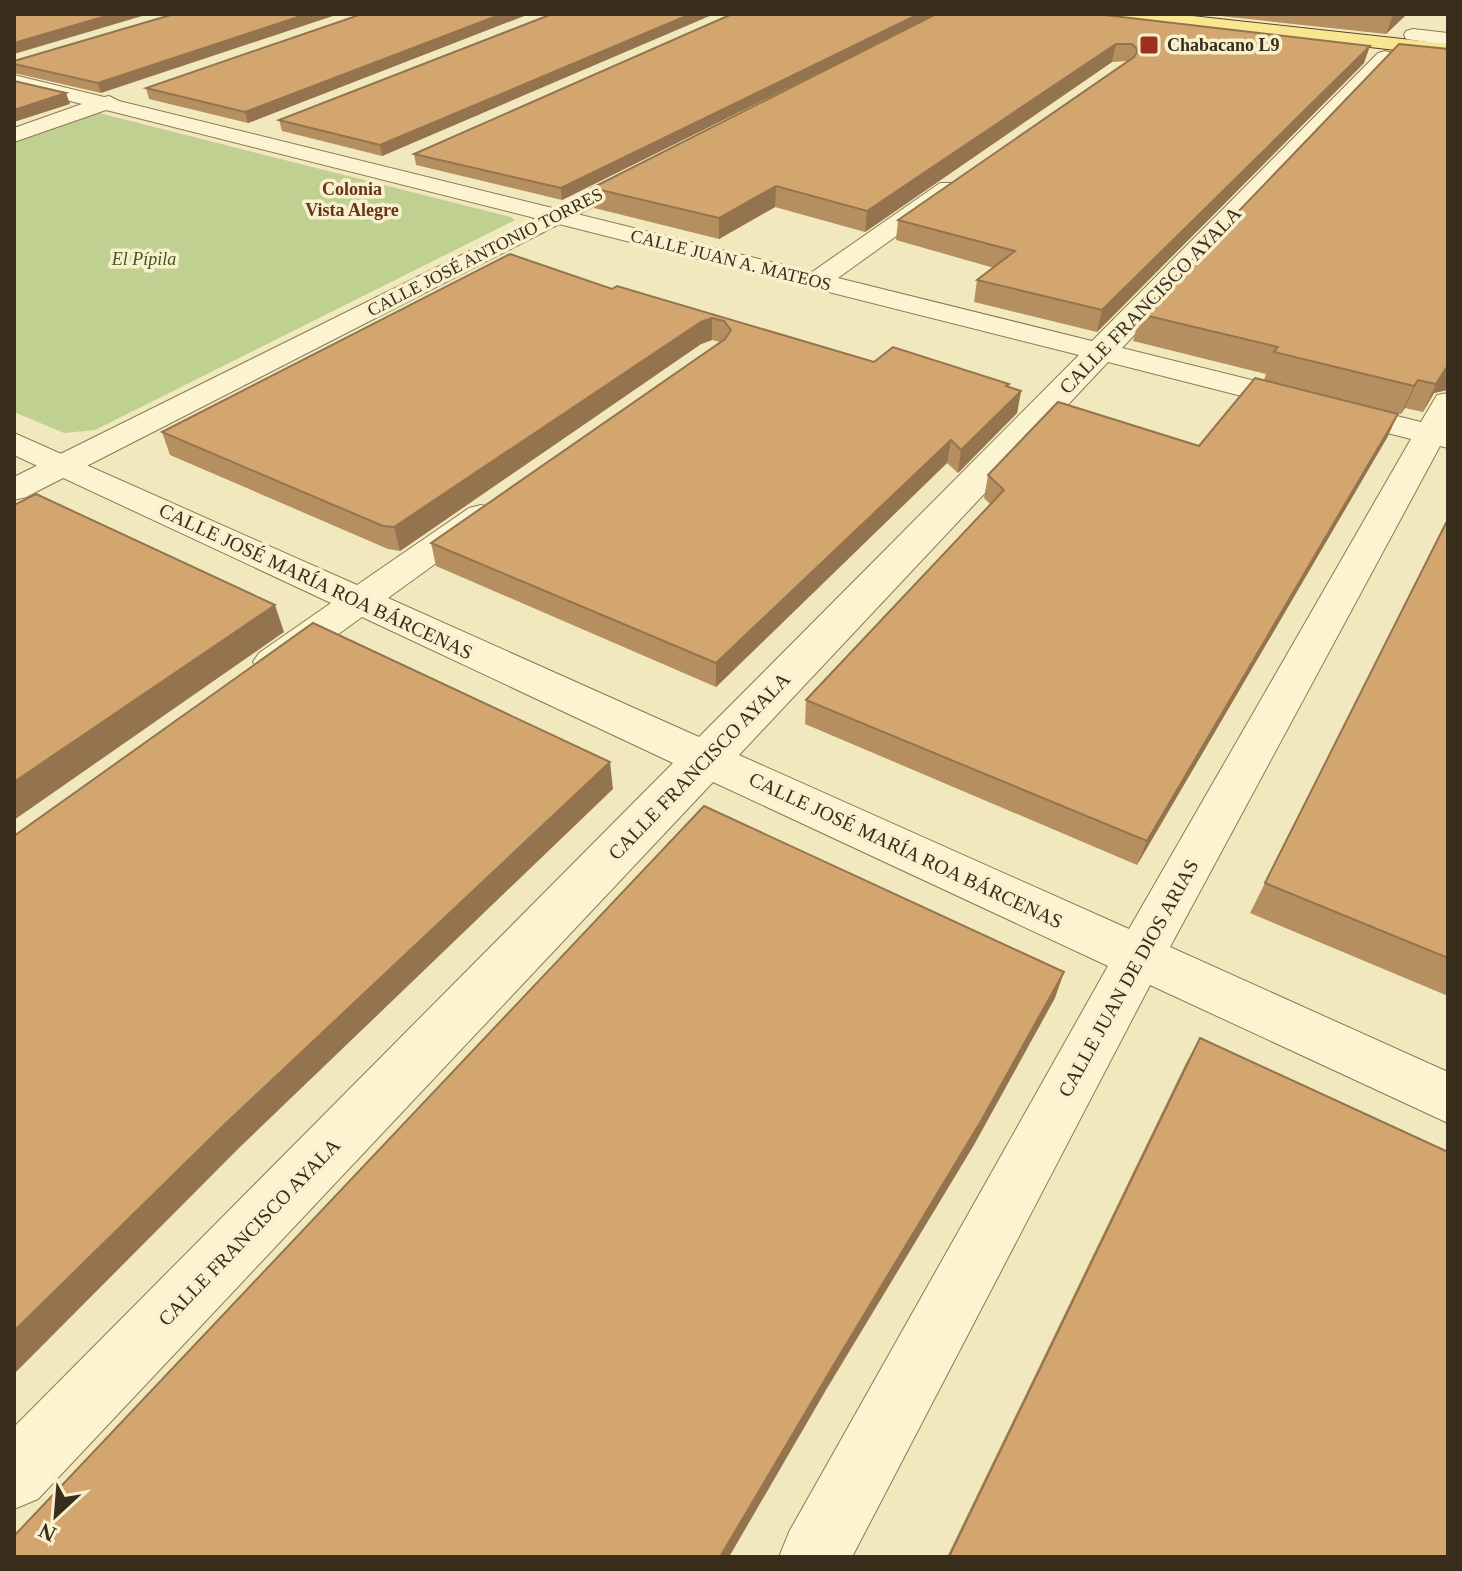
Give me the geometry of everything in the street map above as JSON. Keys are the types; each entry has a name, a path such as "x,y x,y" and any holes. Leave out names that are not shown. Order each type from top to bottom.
{"main road":[{"path":"1125,14 1448,50"}],"street":[{"name":"CALLE FRANCISCO AYALA","path":"14,1475 1100,351 1434,14"},
{"path":"1107,24 1399,46 1448,39"},
{"path":"1399,46 1448,64"},
{"name":"CALLE JUAN A. MATEOS","path":"14,81 1100,351 1442,424"},
{"path":"14,135 134,94"},
{"path":"239,137 267,126"},
{"path":"375,171 404,159"},
{"name":"CALLE JOSÉ ANTONIO TORRES","path":"14,490 668,159"},
{"path":"816,281 968,174"},
{"name":"CALLE JUAN DE DIOS ARIAS","path":"814,1557 1139,957 1442,424"},
{"name":"CALLE JOSÉ MARÍA ROA BÁRCENAS","path":"14,443 1448,1098"},
{"path":"244,683 503,499"}],"green space":[{"name":"El Pípila","path":"99,113 515,220 95,430 64,433 14,412 14,140"}],"building":[{"path":"14,14 113,14 14,43"},
{"path":"174,14 307,14 98,83 14,64 14,61"},
{"path":"362,14 502,14 245,112 146,88"},
{"path":"552,14 691,14 380,145 279,120"},
{"path":"732,14 919,14 561,188 414,154"},
{"path":"936,14 1096,14 1370,46 1102,310 977,280 1015,251 898,220 1134,57 1138,50 1132,44 1116,44 867,211 776,186 719,218 592,188"},
{"path":"1399,44 1448,49 1448,365 1436,384 1418,380 1414,386 1274,352 1278,347 1140,314"},
{"path":"14,81 66,93 14,110"},
{"path":"510,254 612,289 617,286 874,362 893,347 1009,384 1006,386 1021,391 961,450 951,440 716,663 431,543 725,339 731,330 724,321 712,318 701,322 394,527 383,526 162,432"},
{"path":"1255,378 1398,414 1147,841 806,700 1004,490 988,475 1058,402 1199,446"},
{"path":"36,494 275,605 14,782 14,505"},
{"path":"1448,519 1448,958 1265,883"},
{"path":"313,623 610,762 224,1125 14,1331 14,836"},
{"path":"704,806 1064,972 981,1121 720,1557 14,1557 14,1536"},
{"path":"1200,1038 1448,1152 1448,1557 949,1557"}],"place":[{"name":"Chabacano L9","path":"1149,45"}],"district":[{"name":"Colonia Vista Alegre","path":"352,199"}]}
